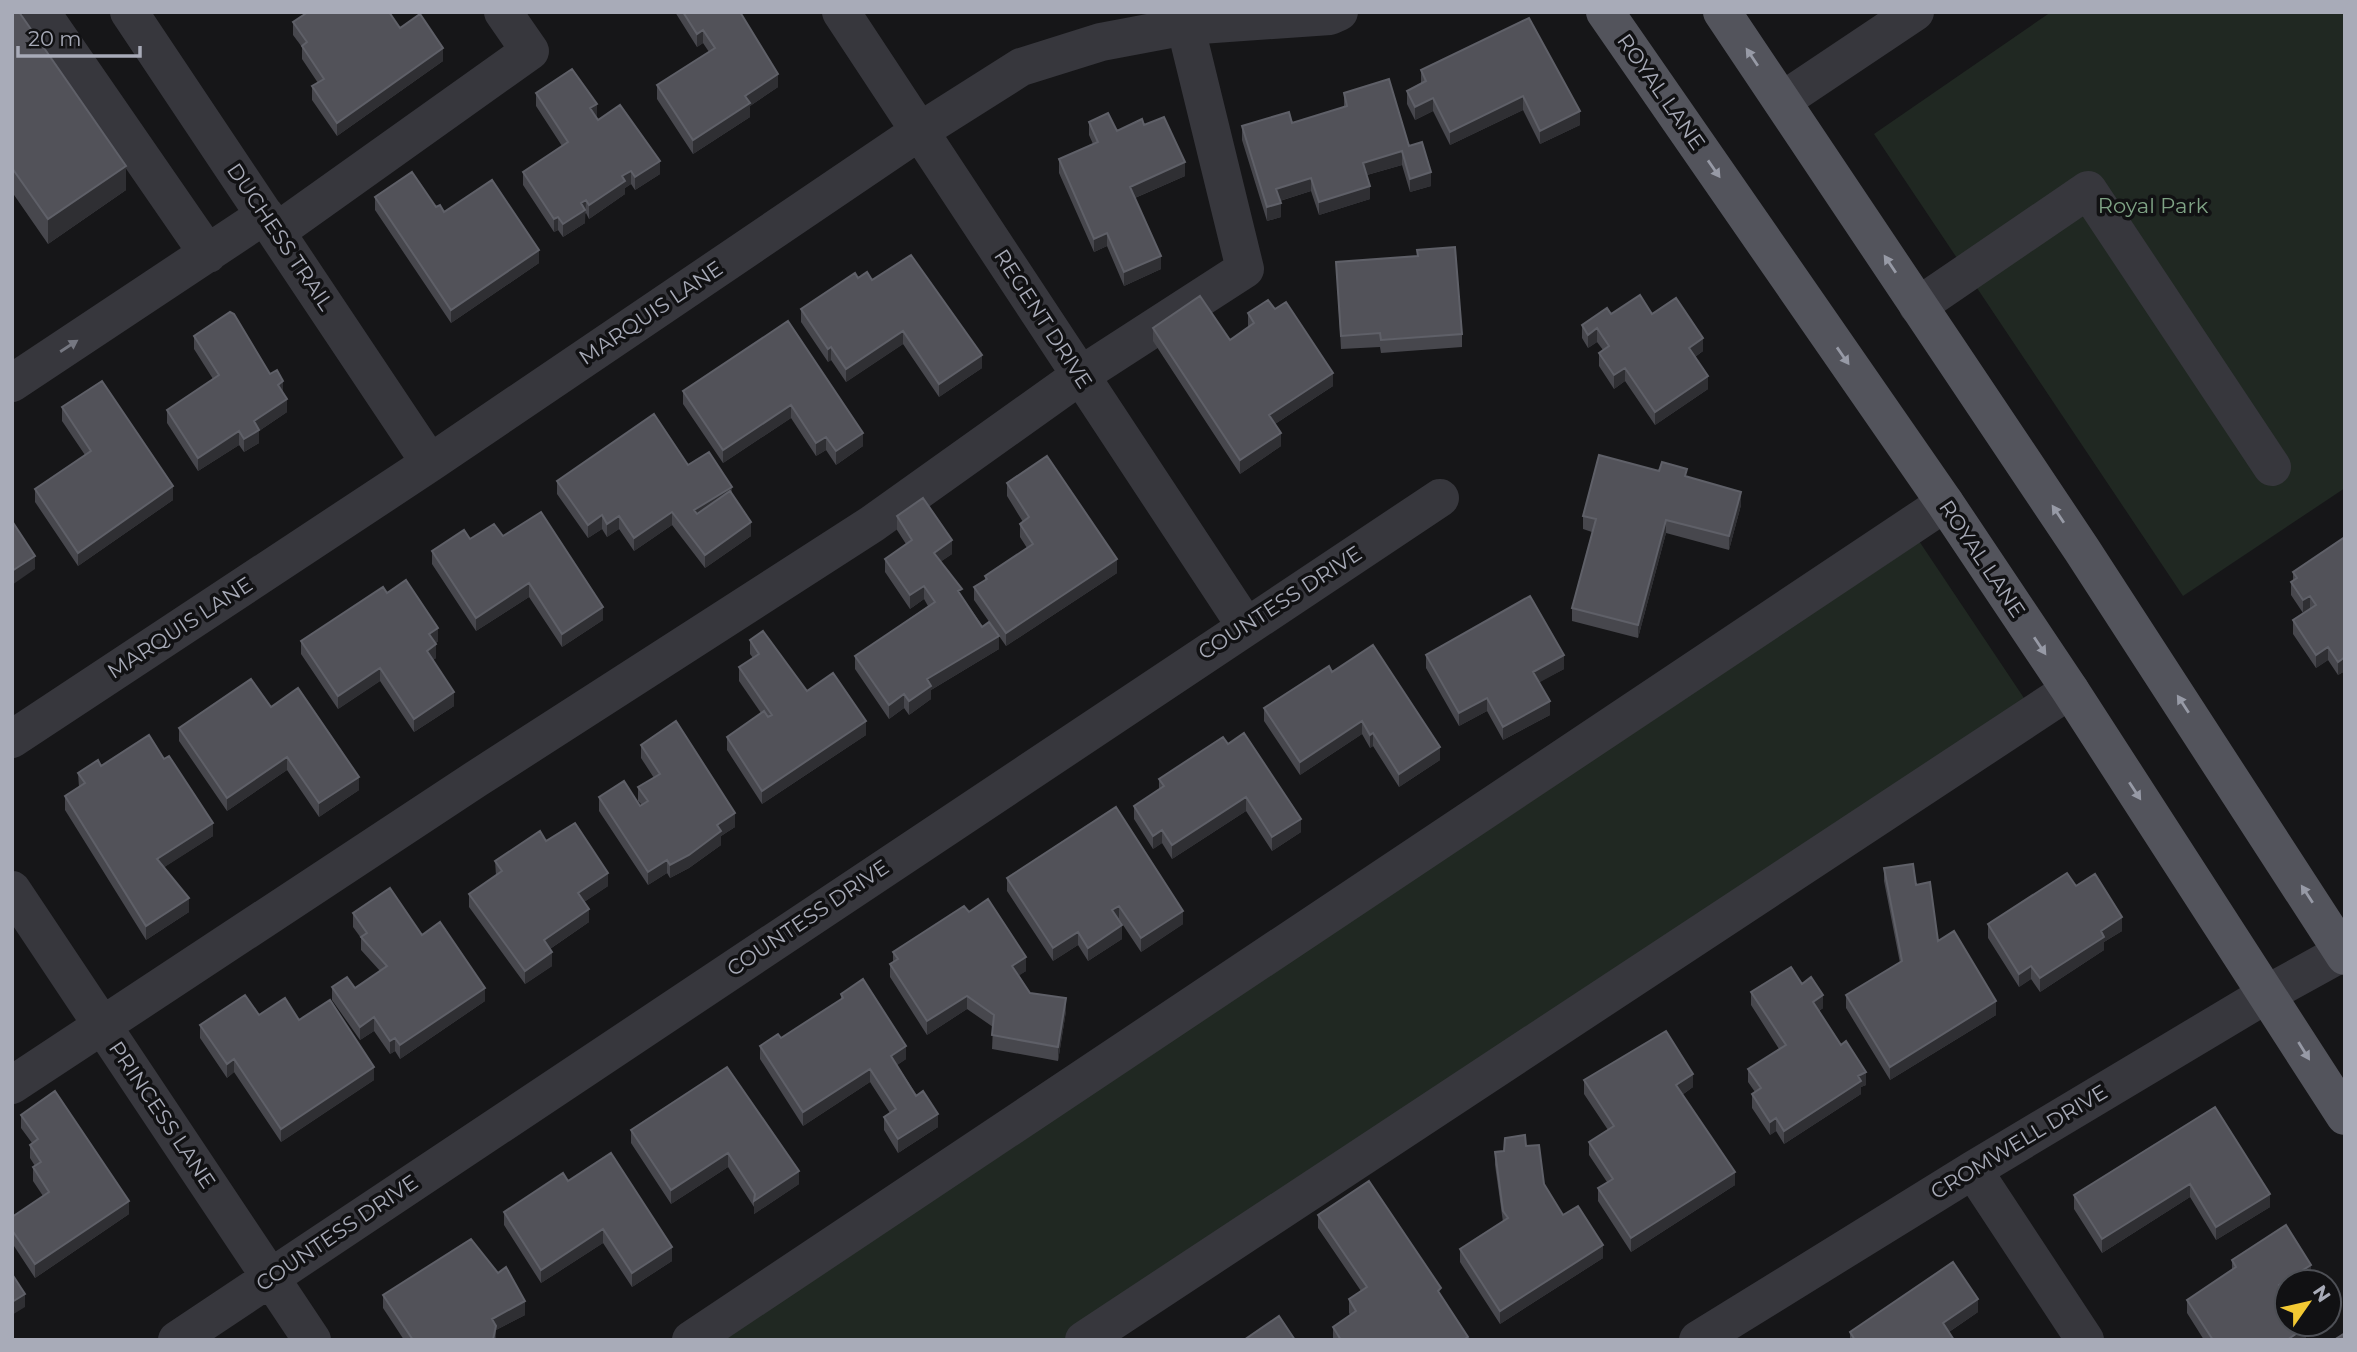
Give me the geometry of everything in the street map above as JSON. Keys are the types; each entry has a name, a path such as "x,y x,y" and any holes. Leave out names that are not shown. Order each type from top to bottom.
{"main road":[{"name":"ROYAL LANE","path":"1605,12 1945,503 2070,690 2345,1116"},
{"path":"1722,12 2082,550 2344,953"}],"street":[{"path":"41,12 208,254"},
{"name":"DUCHESS TRAIL","path":"129,12 430,463"},
{"path":"12,383 208,254 271,223 530,51 503,12"},
{"name":"REGENT DRIVE","path":"841,12 1245,625"},
{"name":"MARQUIS LANE","path":"12,739 430,463 920,131 1021,67 1184,19 1330,16 1339,12"},
{"path":"1782,101 1915,12"},
{"path":"12,1085 476,779 872,524 1081,375 1245,269 1184,19"},
{"path":"1918,306 2088,190 2272,467"},
{"name":"COUNTESS DRIVE","path":"177,1340 1245,625 1440,498"},
{"path":"691,1340 1945,503"},
{"path":"1084,1340 2070,690"},
{"name":"PRINCESS LANE","path":"12,890 312,1340"},
{"name":"CROMWELL DRIVE","path":"1714,1335 1973,1170 2267,994 2344,953"},
{"path":"1973,1170 2085,1340"}],"green space":[{"name":"Royal Park","path":"2051,12 2345,12 2345,488 2183,596 1874,134"},
{"path":"1913,532 2040,722 1110,1340 698,1340"}],"building":[{"path":"12,12 19,12 126,166 48,219 12,168"},
{"path":"308,12 389,12 400,28 420,14 443,48 337,123 312,86 324,79 302,46 307,42 293,22"},
{"path":"683,12 740,12 778,74 745,96 750,103 693,140 657,85 715,48 703,30 697,34"},
{"path":"1529,18 1580,111 1540,131 1523,96 1450,132 1433,98 1415,107 1407,91 1426,81 1421,70"},
{"path":"572,69 597,104 590,108 598,120 620,105 660,161 635,177 631,171 622,176 625,181 589,205 586,200 581,203 585,210 563,224 558,217 554,219 523,172 568,142 536,93"},
{"path":"1389,79 1409,146 1422,142 1431,172 1410,179 1402,151 1363,163 1370,186 1319,202 1311,178 1276,189 1281,203 1267,207 1242,126 1289,112 1292,123 1347,106 1344,93"},
{"path":"1108,113 1117,131 1142,119 1144,125 1164,117 1185,162 1130,187 1161,256 1124,272 1107,233 1094,239 1059,159 1098,142 1089,122"},
{"path":"412,172 436,207 440,205 444,212 492,180 539,250 451,310 375,197"},
{"path":"1455,247 1462,334 1381,340 1380,333 1341,336 1336,262 1418,256 1417,250"},
{"path":"911,255 982,355 939,384 903,331 846,369 831,347 828,349 801,309 855,273 858,278 867,272 872,280"},
{"path":"1640,295 1652,314 1676,298 1703,338 1689,348 1708,376 1655,412 1625,368 1614,375 1599,353 1609,346 1597,328 1588,335 1582,325 1607,308 1611,314"},
{"path":"1200,296 1230,340 1254,323 1248,313 1268,300 1275,309 1286,302 1333,373 1269,415 1281,433 1240,460 1153,328"},
{"path":"230,312 234,314 270,374 277,370 283,381 278,385 287,399 254,421 259,430 244,439 239,431 198,458 167,410 219,375 194,336"},
{"path":"788,321 863,433 836,451 826,437 816,443 791,405 723,450 683,391"},
{"path":"102,381 173,486 78,553 35,489 91,451 62,407"},
{"path":"654,414 688,465 709,452 732,487 694,510 697,514 730,491 751,522 705,555 672,512 634,538 619,516 607,524 602,515 588,525 557,481"},
{"path":"1599,455 1659,471 1662,462 1687,469 1685,476 1741,492 1729,536 1666,520 1638,625 1572,608 1596,519 1583,516"},
{"path":"1047,456 1117,559 1006,633 974,587 987,579 985,576 1033,544 1020,524 1029,517 1007,483"},
{"path":"923,498 952,540 934,553 962,589 958,591 982,627 989,622 999,636 927,679 931,686 909,701 904,694 889,705 855,656 935,602 924,586 910,595 885,559 912,540 897,516"},
{"path":"541,512 603,607 562,634 529,583 476,618 432,551 464,530 470,539 494,524 503,536"},
{"path":"12,521 35,556 12,571"},
{"path":"2345,537 2345,657 2338,662 2328,647 2316,655 2293,620 2316,605 2310,596 2303,600 2291,582 2297,578 2293,572"},
{"path":"406,580 438,628 429,634 436,644 427,651 454,692 414,719 380,668 338,696 301,641 383,587 387,593"},
{"path":"1530,596 1564,655 1533,672 1550,701 1503,727 1487,698 1459,713 1426,655"},
{"path":"763,631 807,691 833,673 866,721 762,791 727,737 764,711 768,717 772,715 739,667 759,654 750,640"},
{"path":"1373,645 1440,747 1399,774 1373,733 1370,735 1362,721 1300,762 1264,708 1329,666 1332,672"},
{"path":"251,679 271,707 298,688 359,777 319,803 287,757 227,798 179,728"},
{"path":"676,721 735,813 717,825 721,831 689,855 670,865 667,860 648,872 599,797 624,781 640,806 648,801 638,787 660,774 641,745"},
{"path":"1244,733 1301,819 1272,837 1246,797 1172,845 1162,830 1153,836 1134,806 1164,786 1159,779 1223,737 1228,744"},
{"path":"149,735 164,759 169,756 213,823 157,859 189,898 146,926 65,796 85,783 78,773 98,760 101,766"},
{"path":"1116,807 1183,911 1141,938 1119,906 1112,910 1122,925 1088,948 1078,932 1053,948 1007,878"},
{"path":"575,823 608,873 578,893 589,909 544,940 552,952 525,971 469,894 502,871 495,861 540,831 546,841"},
{"path":"1913,864 1916,885 1930,882 1938,941 1954,931 1996,1001 1890,1067 1846,995 1902,961 1884,868"},
{"path":"2067,873 2076,886 2095,874 2122,917 2101,931 2104,937 2040,978 2031,966 2019,974 1988,924"},
{"path":"390,888 422,935 440,922 485,988 400,1045 395,1038 390,1041 374,1017 360,1027 332,987 347,977 355,988 387,966 361,937 367,933 353,913"},
{"path":"988,899 1026,957 1012,966 1030,993 1066,998 1058,1047 992,1035 994,1015 967,996 927,1021 890,964 898,959 893,952 964,906 969,912"},
{"path":"1791,967 1802,984 1811,977 1823,995 1813,1002 1841,1045 1846,1041 1866,1072 1858,1076 1861,1081 1784,1131 1776,1118 1770,1122 1752,1094 1761,1088 1748,1069 1786,1045 1751,992"},
{"path":"863,979 906,1046 891,1056 916,1096 923,1091 938,1114 898,1139 884,1117 896,1109 870,1069 803,1112 760,1046 778,1034 781,1038 843,998 841,994"},
{"path":"245,995 259,1015 285,998 299,1020 330,1000 374,1067 281,1129 234,1059 227,1064 200,1025"},
{"path":"1666,1031 1693,1074 1676,1085 1735,1172 1631,1238 1598,1188 1613,1179 1589,1142 1614,1126 1584,1080"},
{"path":"727,1067 799,1171 754,1201 755,1194 728,1153 671,1190 631,1130"},
{"path":"55,1091 129,1201 35,1264 12,1230 12,1217 49,1192 33,1167 41,1162 30,1145 38,1139 21,1115"},
{"path":"2215,1107 2270,1194 2216,1227 2190,1184 2102,1239 2074,1195"},
{"path":"1525,1135 1526,1146 1539,1145 1544,1184 1563,1215 1578,1206 1603,1245 1500,1311 1460,1249 1508,1218 1503,1211 1495,1152 1504,1151 1505,1138"},
{"path":"611,1153 672,1247 632,1273 603,1229 541,1270 504,1212 563,1173 568,1181"},
{"path":"1369,1181 1441,1288 1438,1291 1468,1337 1463,1340 1341,1340 1333,1327 1356,1311 1349,1299 1367,1287 1318,1215"},
{"path":"2286,1225 2311,1265 2306,1268 2273,1268 2273,1338 2290,1338 2213,1340 2187,1300 2236,1267 2232,1260"},
{"path":"471,1239 498,1273 506,1267 525,1301 492,1319 496,1326 493,1340 413,1340 383,1295"},
{"path":"1953,1262 1978,1299 1943,1323 1954,1340 1855,1340 1850,1332"},
{"path":"12,1274 25,1294 12,1302"},
{"path":"1279,1316 1295,1340 1244,1340"}]}
